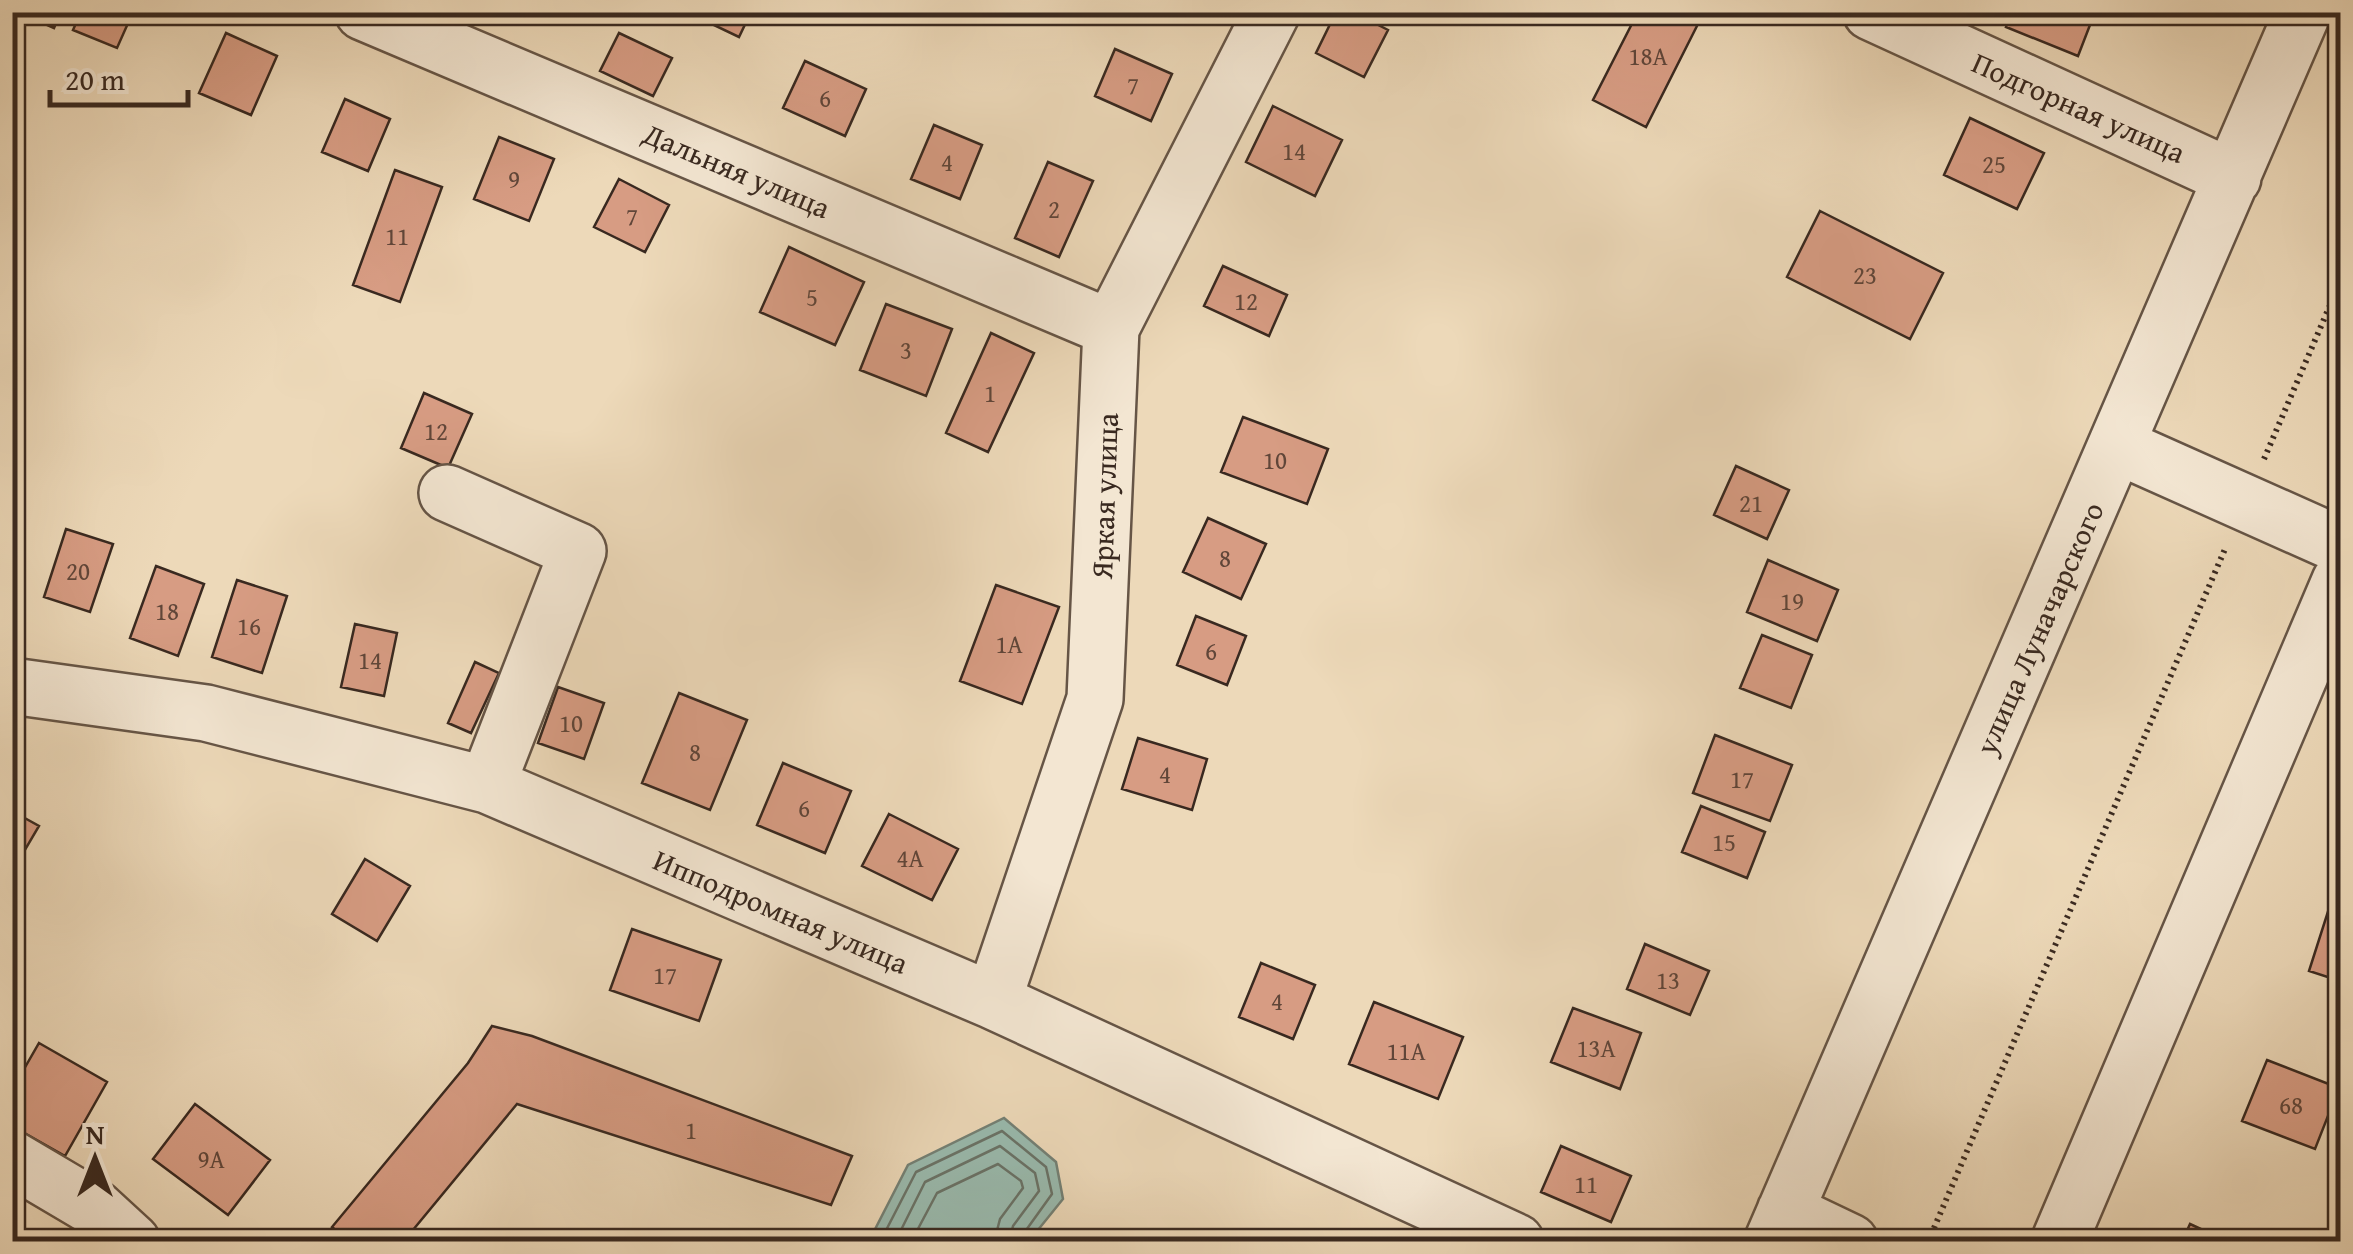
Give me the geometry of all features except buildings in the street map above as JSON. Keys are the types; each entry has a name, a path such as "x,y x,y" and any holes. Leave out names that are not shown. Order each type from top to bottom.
{"street":[{"name":"Дальняя улица","path":"363,12 1111,328"},
{"name":"Яркая улица","path":"993,1002 1095,699 1111,328 1272,12"},
{"name":"Подгорная улица","path":"1871,12 2233,178"},
{"name":"улица Луначарского","path":"1779,1226 2303,12"},
{"path":"2118,446 2340,546"},
{"path":"446,494 578,551 487,785"},
{"path":"2058,1242 2340,581"},
{"name":"Ипподромная улица","path":"12,686 206,713 487,785 993,1002 1516,1242"},
{"path":"12,1159 95,1208 132,1242"},
{"path":"1779,1226 1850,1242"}],"path":[{"path":"1928,1242 2340,282"}],"water":[{"path":"1004,1118 1056,1162 1063,1199 1029,1241 869,1241 908,1165"}]}
